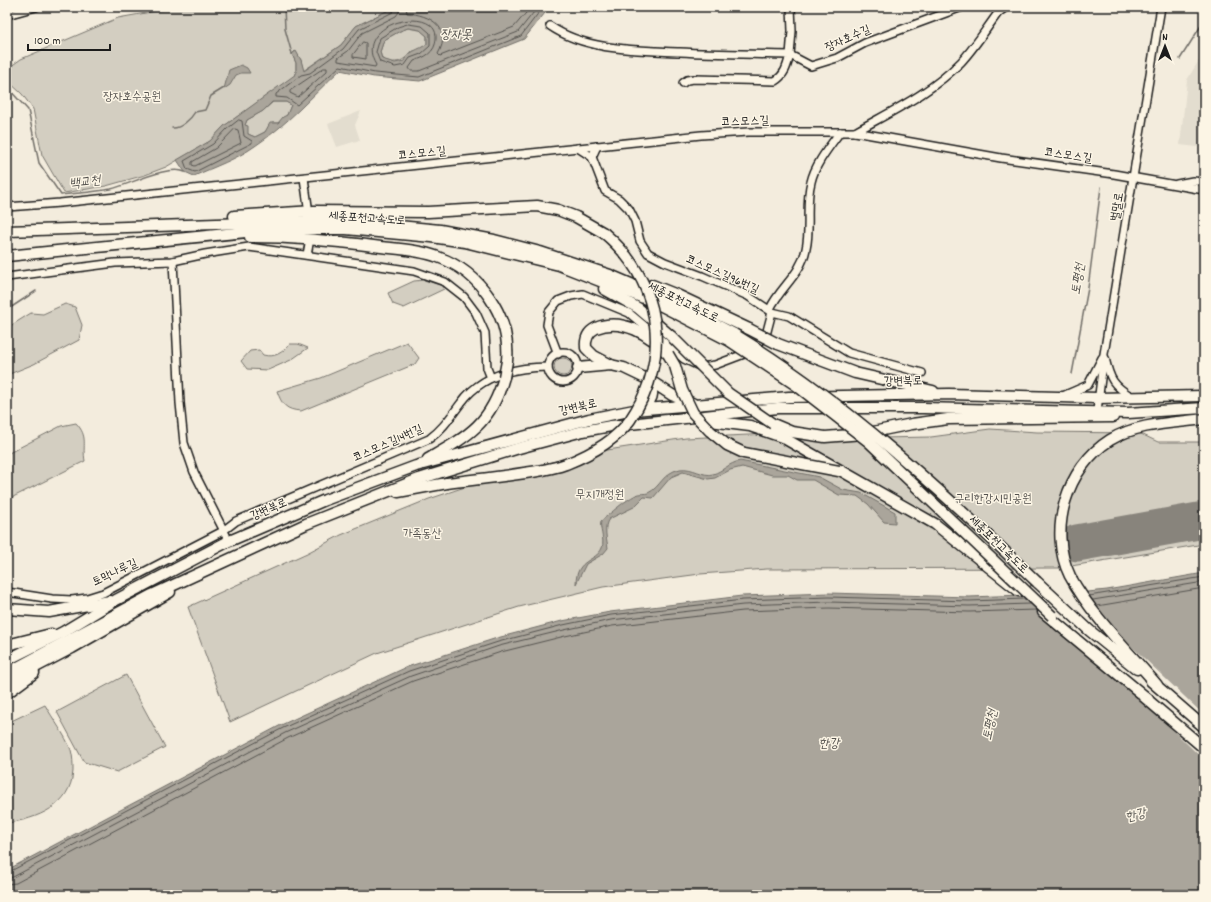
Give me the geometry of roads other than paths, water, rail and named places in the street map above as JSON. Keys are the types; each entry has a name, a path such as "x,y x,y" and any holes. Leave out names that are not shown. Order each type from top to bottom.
{"highway":[{"path":"180,224 224,217 314,211 428,212 528,206 546,208 566,213 584,221 604,233 624,252 637,271 648,292 655,320 656,350 653,370 647,387 630,421 596,450 565,465 528,473 446,483 378,495"},
{"name":"세종포천고속도로","path":"7,230 337,220 440,230 494,240 574,262 644,288 792,371 886,443 976,524 1090,631 1157,685 1204,727"},
{"name":"세종포천고속도로","path":"7,256 278,229 346,229 432,237 465,242 483,248 559,266 600,280 654,302 732,338 868,440 1052,616 1204,748"},
{"path":"180,238 306,238 404,250 438,257 465,271 480,285 489,297 503,325 507,347 507,361 504,377 494,403 487,415 474,430 456,444 416,466"},
{"path":"494,240 552,250 677,294 778,344 856,372 949,394"},
{"path":"483,248 587,281 614,293 638,308 672,337 728,393 773,424 792,432 825,437 844,437 912,424 948,419 1107,418 1128,413 1204,408"},
{"path":"694,404 672,395 649,380 624,368 611,365 594,356 586,348 586,338 589,333 602,326 612,324 633,329 656,342 668,354 674,366 682,390 693,413 710,431 727,445 751,454 839,471"},
{"path":"578,368 611,365"},
{"path":"634,410 650,402 653,389 649,380"},
{"name":"강변북로","path":"7,660 63,632 116,600 227,542 325,500 416,466 552,427 634,410 789,397 949,394 1098,398 1204,396"},
{"name":"강변북로","path":"7,673 152,595 205,569 306,524 441,471 555,438 611,426 760,409 812,407 1097,411 1128,413"},
{"path":"684,418 750,426 782,437 839,471 935,524 1011,583 1148,699"},
{"path":"1157,685 1091,607 1070,576 1064,560 1061,542 1063,508 1068,490 1078,473 1092,455 1110,439 1137,428 1204,419"},
{"path":"7,682 155,602 205,569"},
{"path":"7,609 49,612 116,600"},
{"path":"7,644 63,632"},
{"path":"7,693 72,648"}],"street":[{"path":"7,15 36,7"},
{"path":"683,83 687,80 694,79 775,80 780,78 786,69 790,55 792,32 791,7"},
{"name":"장자호수길","path":"790,55 811,66 837,58 864,43 962,7"},
{"path":"855,132 916,98 945,76 961,62 998,13 1006,7"},
{"name":"벌말로","path":"1097,411 1104,354 1134,179 1161,7"},
{"path":"550,26 559,32 591,44 640,50 790,55"},
{"name":"코스모스길","path":"7,207 60,203 740,132 855,132 1001,158 1114,174 1134,179 1204,190"},
{"path":"558,354 547,325 549,312 558,301 571,296 583,294 629,313 684,359 701,367 715,365 752,351 766,335 772,312 770,309 775,298 794,277 806,250 811,180 840,132"},
{"path":"578,148 592,157 597,146"},
{"name":"코스모스길96번길","path":"592,157 605,191 619,199 629,208 636,221 640,241 648,253 665,262 748,296 772,312 789,316 805,324 836,346 849,352 922,372"},
{"path":"304,178 308,206"},
{"name":"코스모스길","path":"1173,185 1193,181 1204,182"},
{"path":"308,255 309,244"},
{"path":"7,277 115,263 173,261 249,247 414,271 445,282 464,297 476,313 485,333 487,368 491,378"},
{"path":"173,261 180,409 184,443 194,472 224,533"},
{"path":"565,353 572,355 576,361 578,368 573,379 561,382 550,375 548,367 551,359 558,354 565,353"},
{"path":"1061,396 1088,385 1104,354"},
{"path":"1104,354 1111,380 1117,388 1132,398"},
{"name":"코스모스길14번길","path":"224,533 236,521 429,439 451,418 471,392 491,378 518,368 548,367"},
{"name":"토막나루길","path":"7,592 52,599 72,600 87,598 103,593 224,533"}],"water":[{"name":"장자못","path":"395,7 547,7 545,13 524,39 420,81 374,77 340,70 289,120 248,151 194,176 185,172 177,160 210,141 224,126 296,74 296,63 292,54 296,51 301,60 304,71 341,45 356,26","holes":["408,28 420,30 427,36 427,44 408,55 404,61 395,63 382,59 380,52 384,40","272,102 286,102 291,105 287,115 278,123 270,123 265,132 255,137 248,134 248,126 245,125 247,120 263,111"]},
{"path":"241,65 247,68 250,73 241,73 236,75 230,85 224,89 229,70"},
{"path":"740,461 819,477 843,490 861,493 895,512 895,523 884,522 868,504 857,496 839,495 813,480 797,480 788,475 772,475 742,467 730,470 715,478 708,479 683,472 671,477 653,498 644,497 634,507 609,519 606,525 608,548 603,554 586,564 576,584 579,569 602,548 603,541 601,521 623,503 636,495 648,493 665,477 674,471 689,469 709,475"},
{"name":"한강","path":"1204,573 1204,895 7,895 7,870 281,725 407,667 497,638 562,621 610,612 742,596 829,593 969,597 1078,593 1107,590"}],"waterway":[{"path":"284,7 285,29 292,54"},
{"name":"토평천","path":"1180,59 1204,21"},
{"name":"백교천","path":"7,87 28,110 39,163 61,195 111,189 148,176 169,171 178,170 185,172"},
{"path":"172,128 178,127 185,123 195,112 205,110 211,96 224,88"},
{"name":"토평천","path":"1072,374 1088,288 1101,187"},
{"path":"7,310 36,291"},
{"name":"토평천","path":"1030,590 1031,583"}],"park label":[{"name":"장자호수공원","path":"132,97"},
{"name":"무지개정원","path":"600,495"},
{"name":"구리한강시민공원","path":"993,499"},
{"name":"가족동산","path":"422,534"}]}
